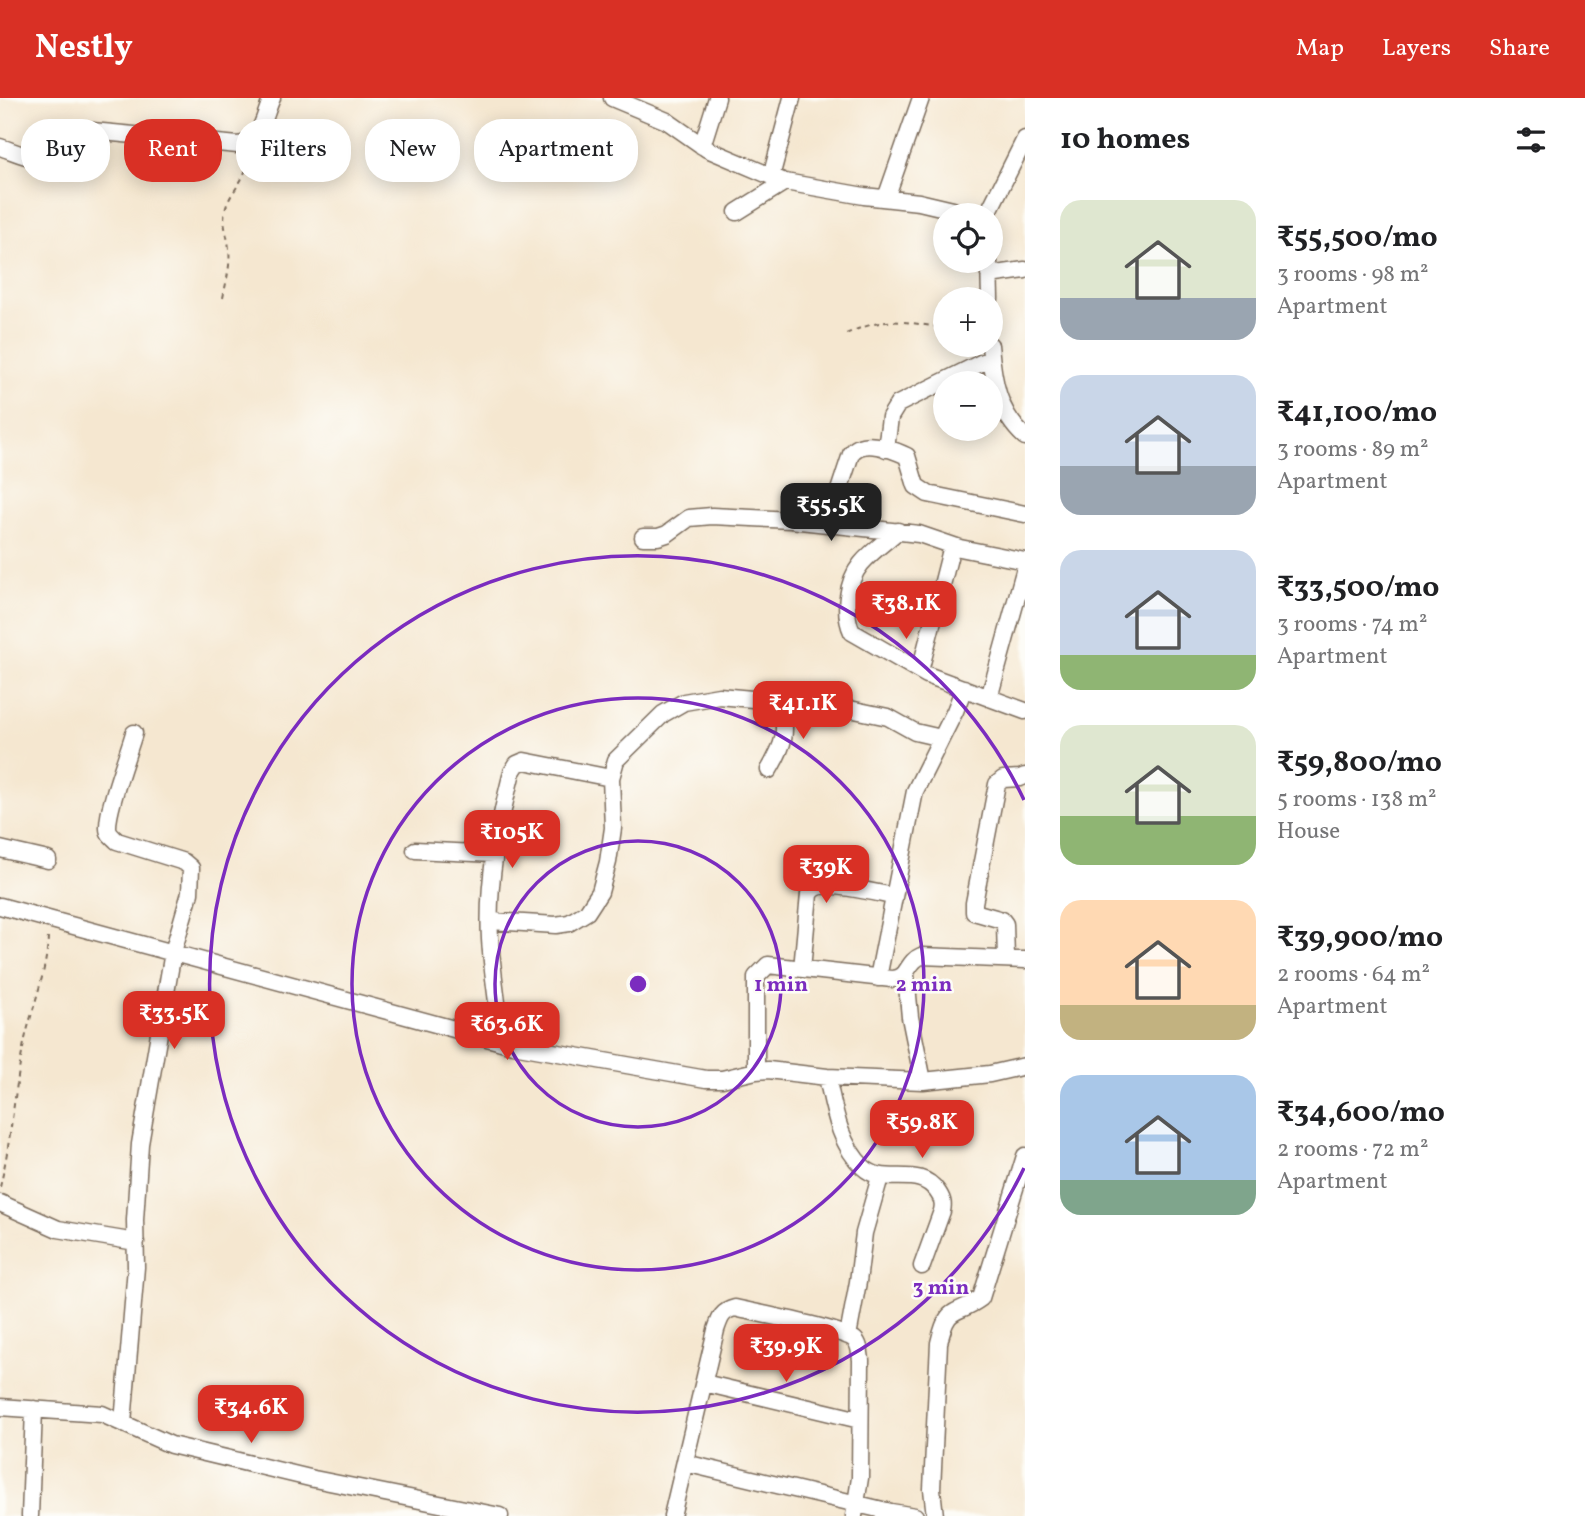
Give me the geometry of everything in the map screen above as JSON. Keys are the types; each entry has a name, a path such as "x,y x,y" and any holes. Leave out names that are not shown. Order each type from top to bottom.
{"street":[{"path":"264,119 272,98"},
{"path":"612,98 643,103 702,146 778,179 933,205"},
{"path":"702,146 716,98"},
{"path":"737,212 778,179 792,98"},
{"path":"886,198 921,98"},
{"path":"0,147 43,160 52,158 74,134 92,131 236,145"},
{"path":"993,203 1025,139"},
{"path":"1003,269 1025,270"},
{"path":"886,449 890,417 898,404 980,357"},
{"path":"992,357 1001,404 1014,427 1025,437"},
{"path":"828,524 847,465 855,447 862,445 907,456 916,486 921,491 1025,514"},
{"path":"643,537 667,534 681,522 700,517 791,520 919,534 952,546 1025,561"},
{"path":"898,531 859,565 847,602 852,632 920,671 1025,711"},
{"path":"920,671 952,546"},
{"path":"989,698 1025,568"},
{"path":"878,978 915,791 964,688"},
{"path":"490,922 556,925 569,923 587,912 594,903 604,879 611,844 611,778 616,760 674,706 698,698 719,696 876,713 900,722 915,732 941,738"},
{"path":"769,770 783,746 785,736 782,702"},
{"path":"123,1423 136,1267 135,1210 140,1144 173,952 190,893 191,868 184,862 117,841 110,836 108,828 134,733"},
{"path":"501,1042 490,922 494,854 512,772 517,764 531,762 611,778"},
{"path":"1006,959 1005,924 1002,919 974,912 974,903 997,784 1003,779 1025,776"},
{"path":"0,849 48,860"},
{"path":"415,850 494,854"},
{"path":"802,969 809,894 813,888 831,886 893,895"},
{"path":"0,906 501,1042 706,1079 722,1079 756,1070 923,1082 979,1076 1025,1066"},
{"path":"923,1082 910,1017 906,975 908,965 913,959 921,956 1025,960"},
{"path":"756,1070 756,977 768,965 878,978 901,979 906,975"},
{"path":"827,1077 840,1129 855,1158 864,1168 880,1177 923,1179 931,1183 941,1196 944,1204 922,1266"},
{"path":"935,1516 932,1489 939,1343 942,1331 953,1312 981,1298 1025,1156"},
{"path":"848,1336 859,1282 864,1233 880,1177"},
{"path":"0,1203 58,1229 135,1242"},
{"path":"672,1516 716,1330 720,1317 726,1310 734,1308 835,1331 855,1339 860,1348 860,1478 855,1510"},
{"path":"704,1383 860,1420"},
{"path":"0,1407 102,1414 171,1445 314,1479 418,1508 500,1516"},
{"path":"30,1516 34,1409"},
{"path":"685,1463 855,1510 915,1516"}],"path":[{"path":"223,298 229,250 224,230 224,215 229,199 241,182"},
{"path":"846,334 873,322 883,321 933,327"},
{"path":"0,1187 7,1159 25,1039 45,961 48,919"}]}
